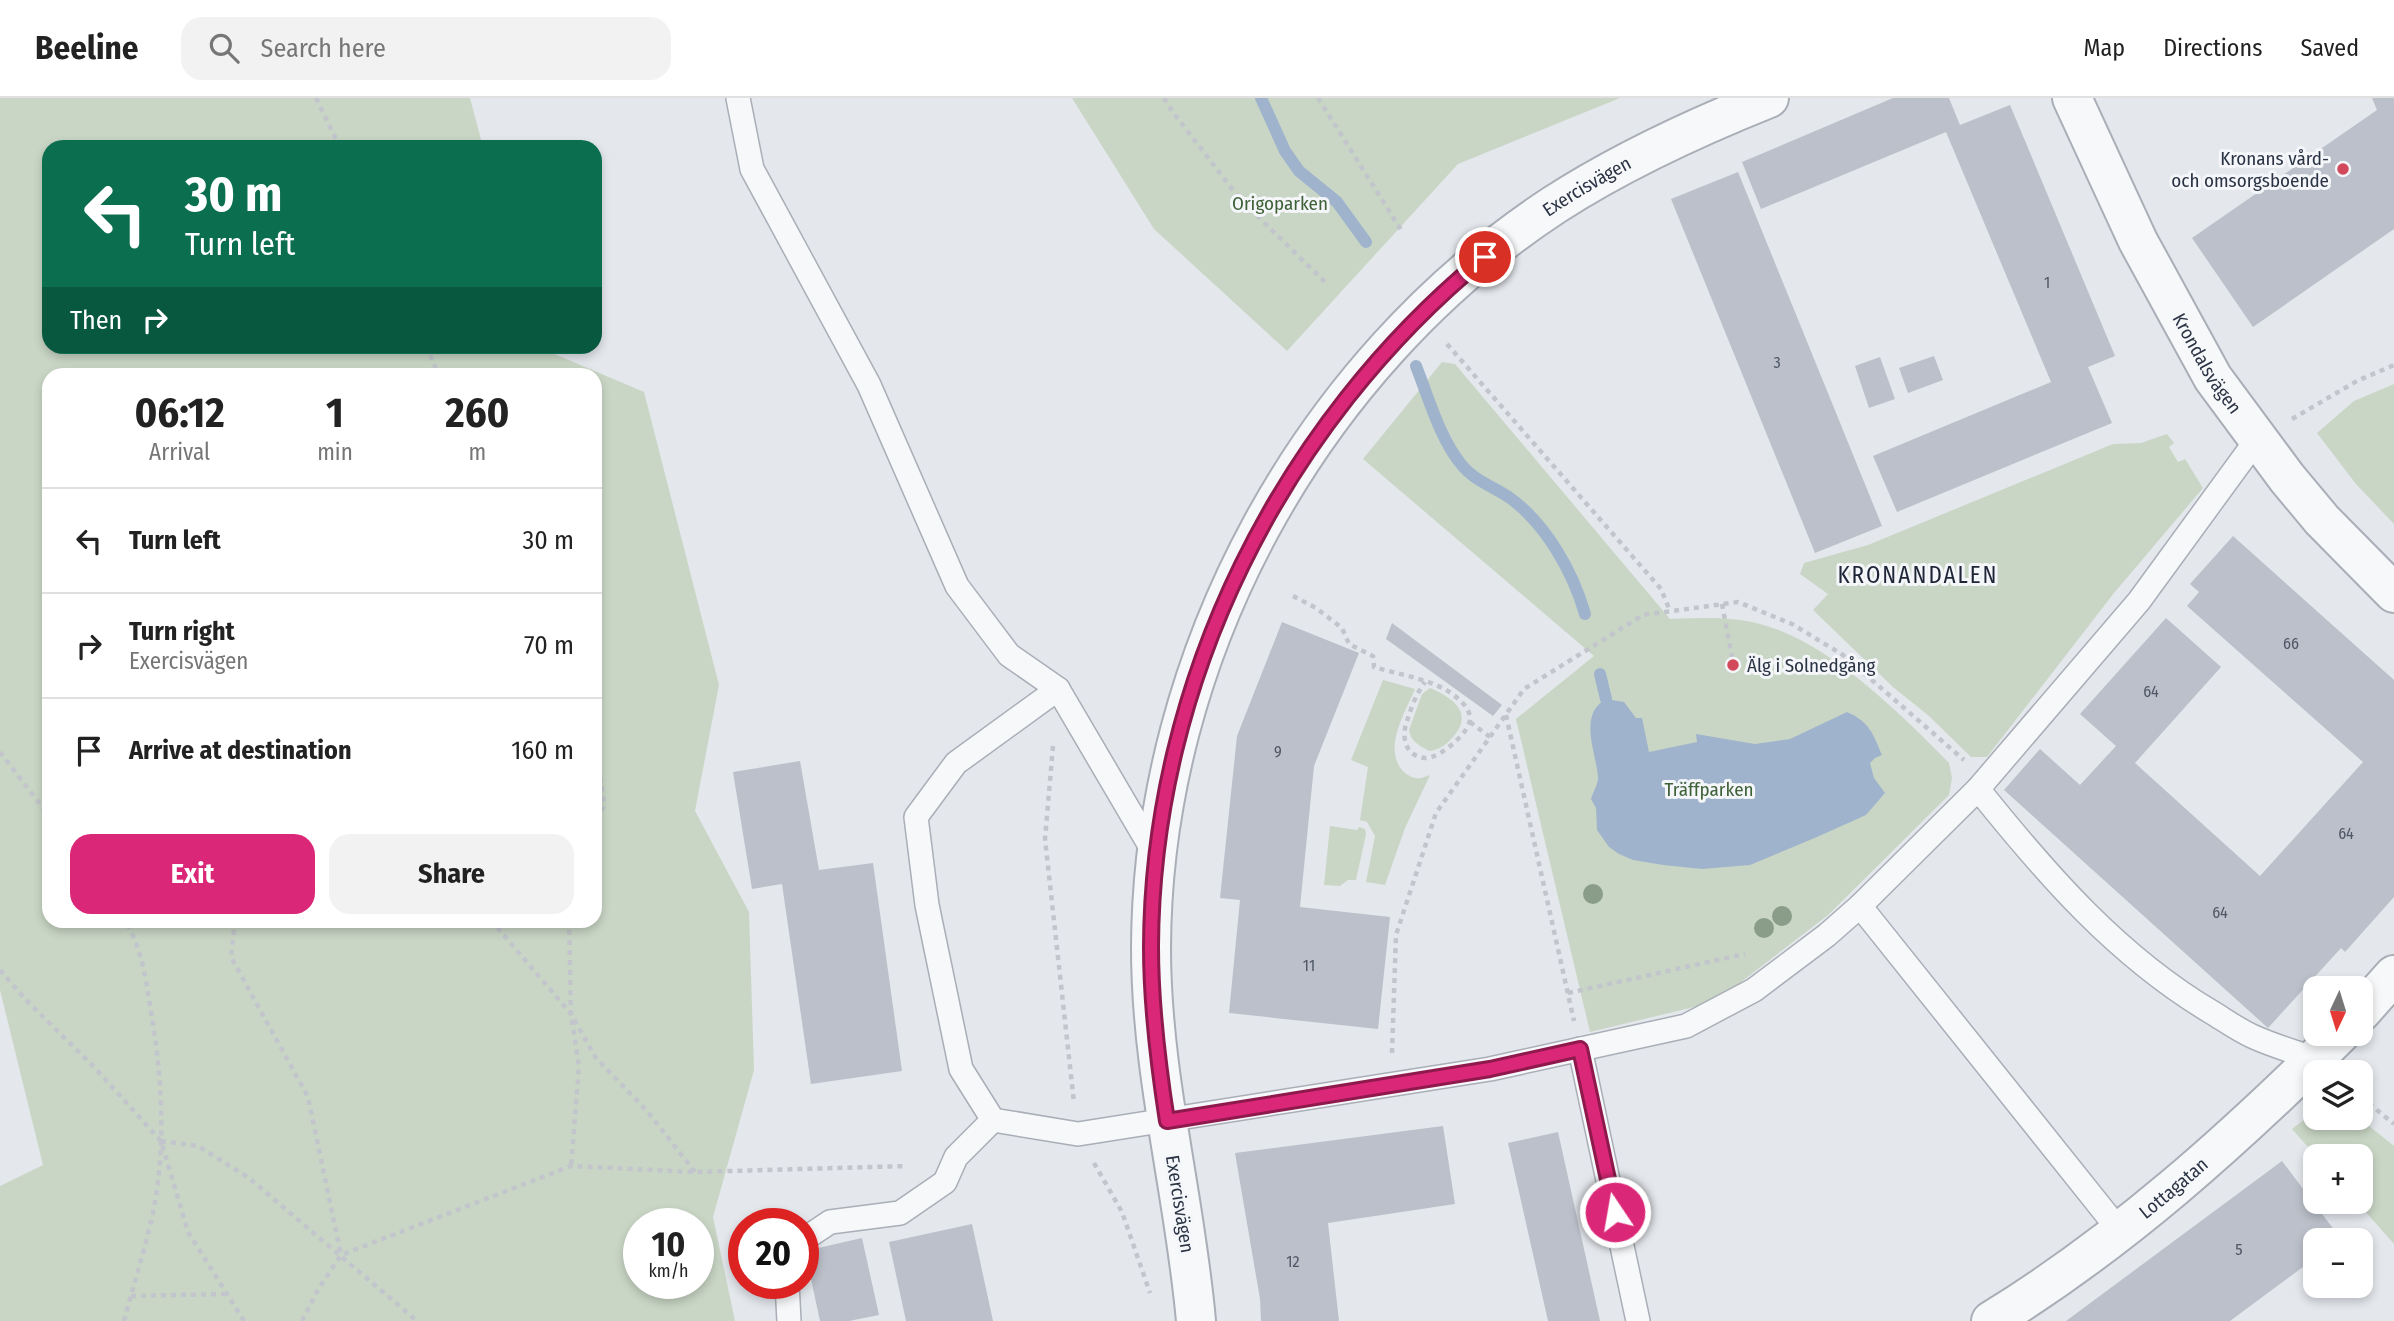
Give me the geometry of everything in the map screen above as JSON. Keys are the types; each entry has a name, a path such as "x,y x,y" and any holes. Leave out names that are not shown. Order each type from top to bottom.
{"street":[{"name":"Exercisvägen","path":"1196,1321 1156,1053 1151,946 1157,859 1173,760 1209,641 1237,573 1292,473 1327,422 1366,373 1453,283 1552,207 1605,174 1660,144 1769,98"},
{"name":"Krondalsvägen","path":"2072,98 2138,241 2213,378 2322,520 2394,593"},
{"path":"2373,999 2394,975"},
{"name":"Lottagatan","path":"1992,1321 2062,1274 2163,1198 2258,1115 2327,1047"}],"lane":[{"path":"738,98 752,169 869,385 957,586 1009,655 1058,689 1157,859"},
{"path":"1058,689 956,763 916,817 927,905 961,1069 992,1120 1078,1134 1490,1069 1686,1026 1754,989 1827,935 1978,789 2140,601 2258,438"},
{"path":"1978,789 2074,901 2151,972 2253,1037 2327,1047"},
{"path":"1860,906 2119,1230"},
{"path":"1580,1049 1638,1321"},
{"path":"819,1229 830,1222 900,1213 945,1182 956,1157 992,1120"},
{"path":"788,1299 789,1321"}],"path":[{"path":"316,98 337,140"},
{"path":"1164,98 1239,198 1328,285"},
{"path":"1318,98 1403,233"},
{"path":"1421,314 1661,589 1670,611"},
{"path":"2258,438 2357,381 2394,365"},
{"path":"1293,596 1316,608 1342,628 1349,645 1373,656 1374,667 1425,682 1448,691 1466,708 1471,716 1470,722 1461,736 1441,754 1426,758 1413,754 1405,744 1404,729 1419,690 1425,682"},
{"path":"1391,1085 1396,935 1436,813 1524,690 1643,615 1738,602 1793,624 1843,654 1966,761 1978,789"},
{"path":"1722,604 1732,657"},
{"path":"1058,689 1045,839 1078,1134 1122,1212 1154,1305"},
{"path":"1506,715 1580,1049"},
{"path":"1470,722 1490,737"},
{"path":"0,752 42,807"},
{"path":"602,788 602,809"},
{"path":"124,1321 153,1207 161,1141 162,1096 142,960 129,928"},
{"path":"234,928 231,957 308,1097 341,1255"},
{"path":"498,928 570,1014 596,1058 648,1111 695,1172"},
{"path":"567,928 570,1014 579,1067 571,1166"},
{"path":"1568,993 1745,954"},
{"path":"0,970 161,1141 188,1232 244,1321"},
{"path":"2373,1107 2394,1124"},
{"path":"161,1141 198,1146 249,1178 417,1321"},
{"path":"302,1321 319,1288 341,1255 571,1166 695,1172 899,1167 956,1157"},
{"path":"131,1296 227,1294"}],"green space":[{"path":"0,98 470,98 481,140 42,140 42,354 554,354 587,368 42,368 42,928 602,928 602,374 644,392 719,685 695,811 749,912 754,1070 714,1213 714,1208 623,1208 623,1299 714,1299 714,1222 728,1299 730,1299 735,1321 0,1321 0,1186 43,1165 0,990"},
{"name":"Origoparken","path":"1072,98 1620,98 1458,164 1287,351 1154,229"},
{"name":"Träffparken","path":"1442,362 1455,364 1670,619 1715,618 1749,621 1786,633 1812,646 1886,702 1949,763 1952,778 1949,795 1828,915 1715,1002 1590,1032 1516,719 1594,656 1363,459"},
{"path":"2394,384 2394,524 2356,484 2317,433 2354,401"},
{"path":"2167,434 2174,443 2169,447 2178,462 2185,459 2203,488 2114,593 1987,757 1971,757 1813,610 1828,594 1800,574 1804,563 1868,545 2113,444 2141,443"},
{"path":"1383,680 1415,689 1397,732 1395,754 1398,764 1411,777 1430,775 1405,828 1385,885 1366,882 1375,836 1367,822 1360,820 1368,767 1351,760"},
{"path":"1430,688 1453,702 1462,721 1448,742 1429,751 1413,740 1409,730 1422,694"},
{"path":"1330,826 1357,830 1359,827 1365,829 1366,834 1356,880 1348,880 1340,886 1324,885"},
{"path":"2303,1120 2303,1130 2373,1129 2394,1146 2394,1244 2368,1214 2373,1214 2373,1144 2305,1144 2292,1129"}],"water":[{"path":"1606,699 1624,702 1636,718 1642,718 1649,752 1697,742 1696,734 1755,744 1790,739 1847,712 1866,724 1876,741 1882,755 1870,763 1874,778 1885,793 1866,815 1750,865 1702,869 1633,860 1609,847 1597,830 1596,808 1591,799 1598,778 1590,725 1597,706"}],"building":[{"path":"1893,98 1949,98 1960,125 2010,105 2115,356 2088,367 2112,423 1897,512 1873,456 2051,382 1946,132 1761,209 1742,162"},
{"name":"Kronans vård- och omsorgsboende","path":"2372,98 2394,98 2394,229 2253,327 2192,238 2377,110"},
{"path":"1738,172 1882,526 1815,553 1671,199"},
{"path":"1934,356 1943,380 1908,393 1899,368"},
{"path":"1880,357 1895,399 1869,408 1855,366"},
{"path":"2233,536 2394,680 2394,897 2345,952 2341,948 2315,976 2303,976 2303,990 2268,1028 2004,790 2040,749 2080,785 2116,746 2080,714 2166,618 2221,667 2135,763 2260,876 2363,762 2187,606 2199,592 2190,584"},
{"path":"1282,622 1359,653 1314,766 1300,907 1390,917 1378,1029 1229,1013 1240,900 1220,898 1237,736"},
{"path":"1392,623 1502,705 1493,716 1386,639"},
{"path":"800,761 819,870 873,863 902,1071 811,1084 782,884 752,889 733,772"},
{"path":"1443,1126 1455,1204 1328,1223 1339,1321 1261,1321 1260,1299 1235,1153"},
{"path":"1558,1132 1600,1321 1548,1321 1508,1143"},
{"path":"2282,1161 2303,1189 2303,1214 2322,1214 2333,1228 2303,1228 2303,1267 2230,1321 2066,1321"},
{"path":"972,1224 993,1321 906,1321 889,1242"},
{"path":"862,1238 879,1315 849,1321 820,1321 815,1299 819,1299 819,1248"}],"waterway":[{"path":"1261,98 1285,151 1299,171 1337,202 1366,242"},
{"path":"1416,366 1435,417 1454,454 1471,475 1510,498 1535,521 1565,566 1585,614"},
{"path":"1600,674 1606,699"}],"place":[{"name":"Kronans vård- och omsorgsboende","path":"2343,169"},
{"name":"Älg i Solnedgång","path":"1733,665"}],"district":[{"name":"KRONANDALEN","path":"1918,575"}],"route":[{"path":"1485,257 1408,326 1327,422 1292,473 1261,527 1225,602 1189,700 1173,760 1162,821 1154,884 1151,946 1156,1053 1167,1121 1490,1069 1580,1049 1615,1212"}]}
